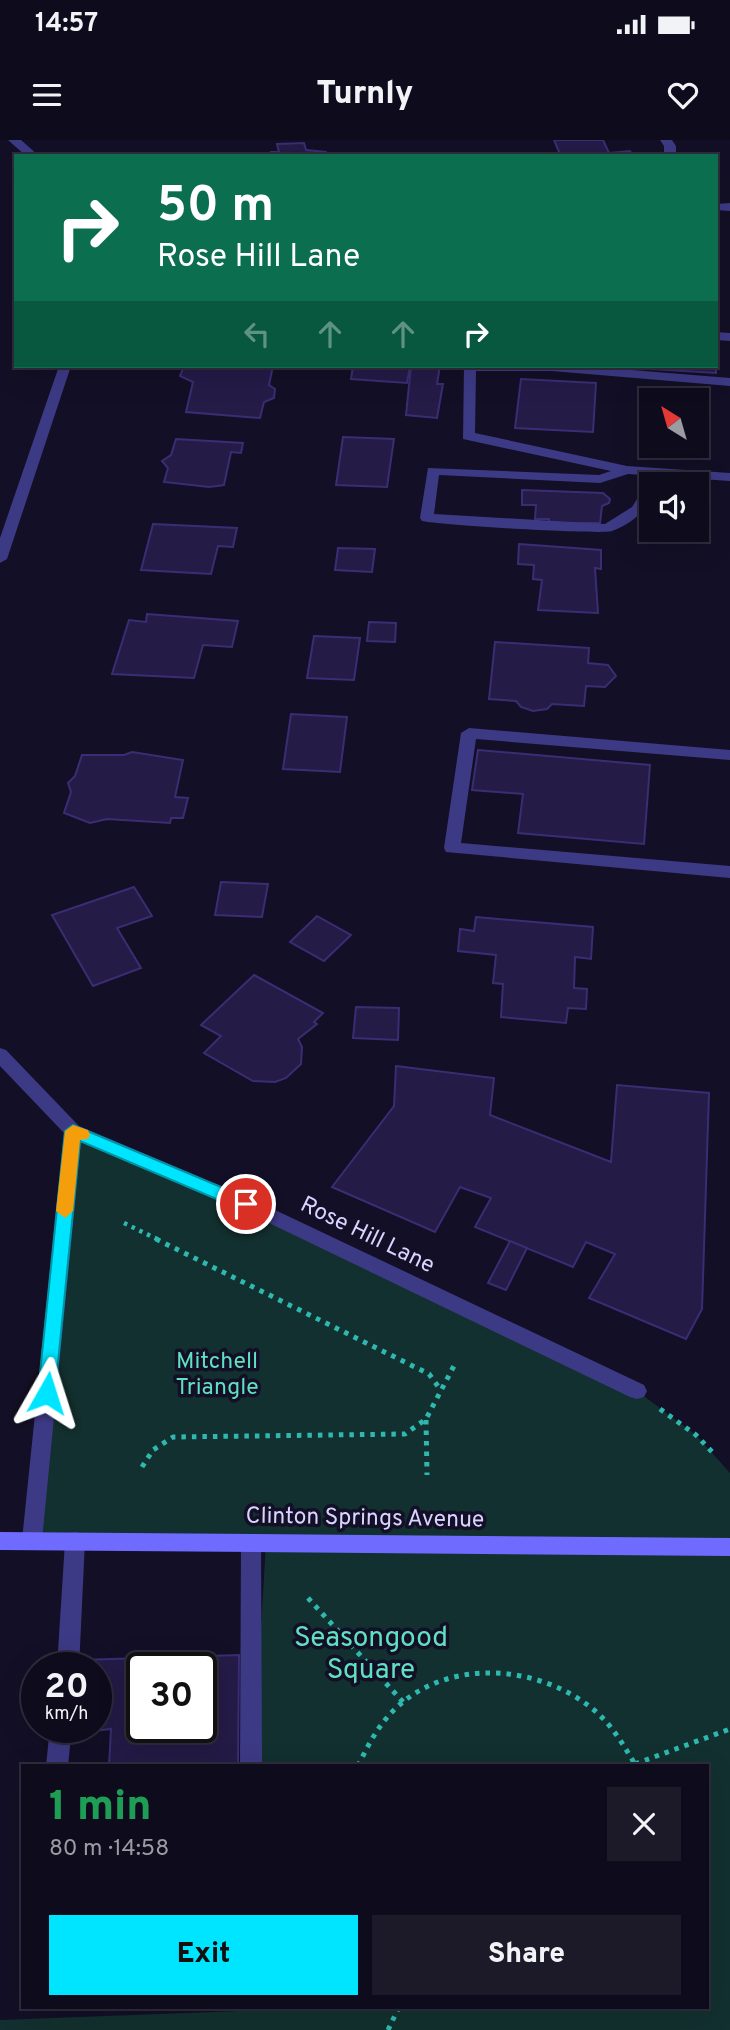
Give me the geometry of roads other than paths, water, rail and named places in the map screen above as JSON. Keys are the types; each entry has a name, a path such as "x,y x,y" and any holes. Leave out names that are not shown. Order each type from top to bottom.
{"street":[{"path":"14,140 31,154"},
{"path":"0,559 64,368"},
{"path":"470,368 468,436 626,470 639,475"},
{"path":"564,368 730,382"},
{"path":"626,470 600,479 433,471 427,519 608,528 639,507"},
{"path":"709,478 730,477"},
{"path":"730,755 469,733 452,848 730,872"},
{"path":"0,1055 73,1131 32,1540"},
{"name":"Rose Hill Lane","path":"73,1131 246,1204 637,1391"},
{"name":"Clinton Springs Avenue","path":"0,1541 730,1547"},
{"path":"69,1652 75,1541"},
{"path":"251,1543 251,1764"},
{"path":"57,1764 59,1743"}],"park label":[{"name":"Mitchell Triangle","path":"217,1375"},
{"name":"Seasongood Square","path":"371,1655"}]}
